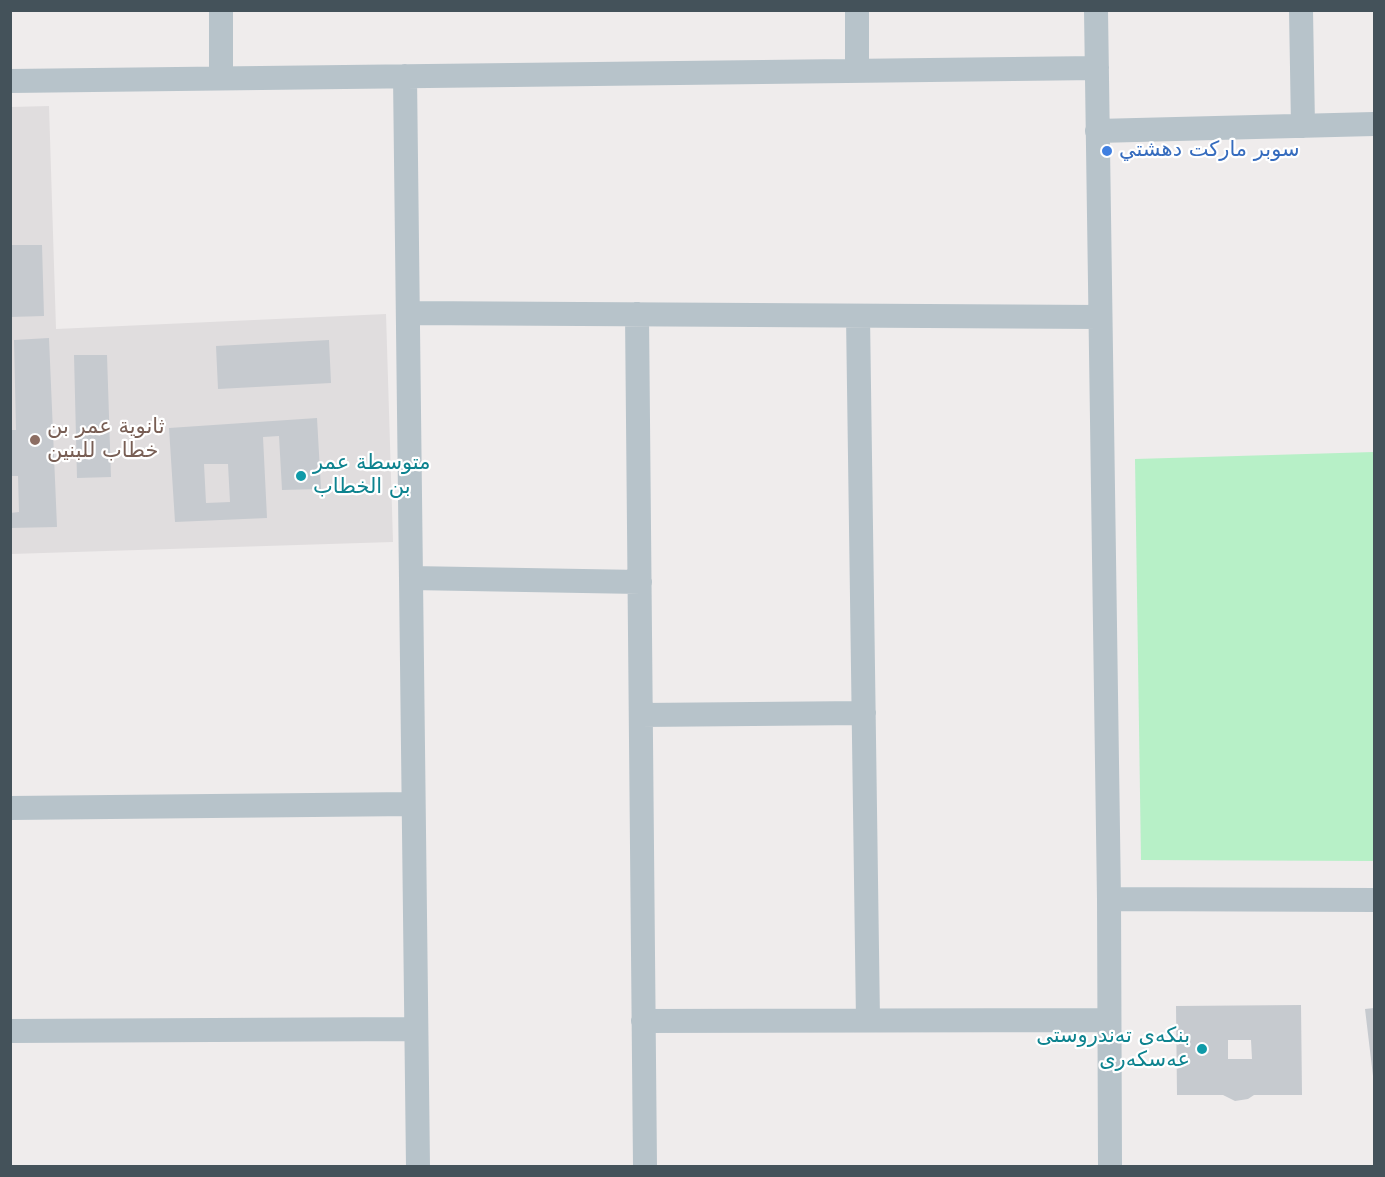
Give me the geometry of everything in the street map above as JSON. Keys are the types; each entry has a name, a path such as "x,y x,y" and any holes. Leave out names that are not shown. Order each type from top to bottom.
{"street":[{"path":"220,78 221,10"},
{"path":"857,10 857,71"},
{"path":"1096,10 1109,899 1110,1167"},
{"path":"1301,10 1303,126"},
{"path":"10,81 1096,68"},
{"path":"405,76 418,1167"},
{"path":"1097,131 1374,124"},
{"path":"408,313 1099,317"},
{"path":"637,314 645,1167"},
{"path":"858,315 868,1020"},
{"path":"411,578 640,582"},
{"path":"641,715 864,713"},
{"path":"10,808 413,804"},
{"path":"1109,899 1374,900"},
{"path":"644,1021 1108,1020"},
{"path":"10,1031 416,1029"}],"shaded area":[{"path":"49,106 56,329 386,314 393,542 11,554 11,107"}],"green space":[{"path":"1374,452 1374,861 1141,860 1135,459"}],"building":[{"path":"10,245 42,245 44,316 10,317"},
{"path":"49,338 57,527 10,528 10,513 19,512 18,476 10,476 10,430 16,430 14,340"},
{"path":"329,340 331,383 218,389 216,346"},
{"path":"74,355 107,355 111,477 77,478"},
{"name":"متوسطة عمر بن الخطاب","path":"317,418 321,489 282,490 279,436 263,437 267,518 175,522 169,428","holes":["204,464 228,464 230,502 206,503"]},
{"name":"بنکەی تەندروستی عەسکەری","path":"1301,1005 1302,1095 1254,1095 1248,1099 1235,1101 1223,1095 1177,1095 1176,1006","holes":["1228,1040 1251,1040 1252,1059 1228,1059"]},
{"path":"1374,1008 1374,1076 1373,1076 1365,1009"}],"place":[{"name":"سوبر ماركت دهشتي","path":"1107,151"},
{"name":"ثانوية عمر بن خطاب للبنين","path":"35,440"},
{"name":"متوسطة عمر بن الخطاب","path":"301,476"},
{"name":"بنکەی تەندروستی عەسکەری","path":"1202,1049"}]}
